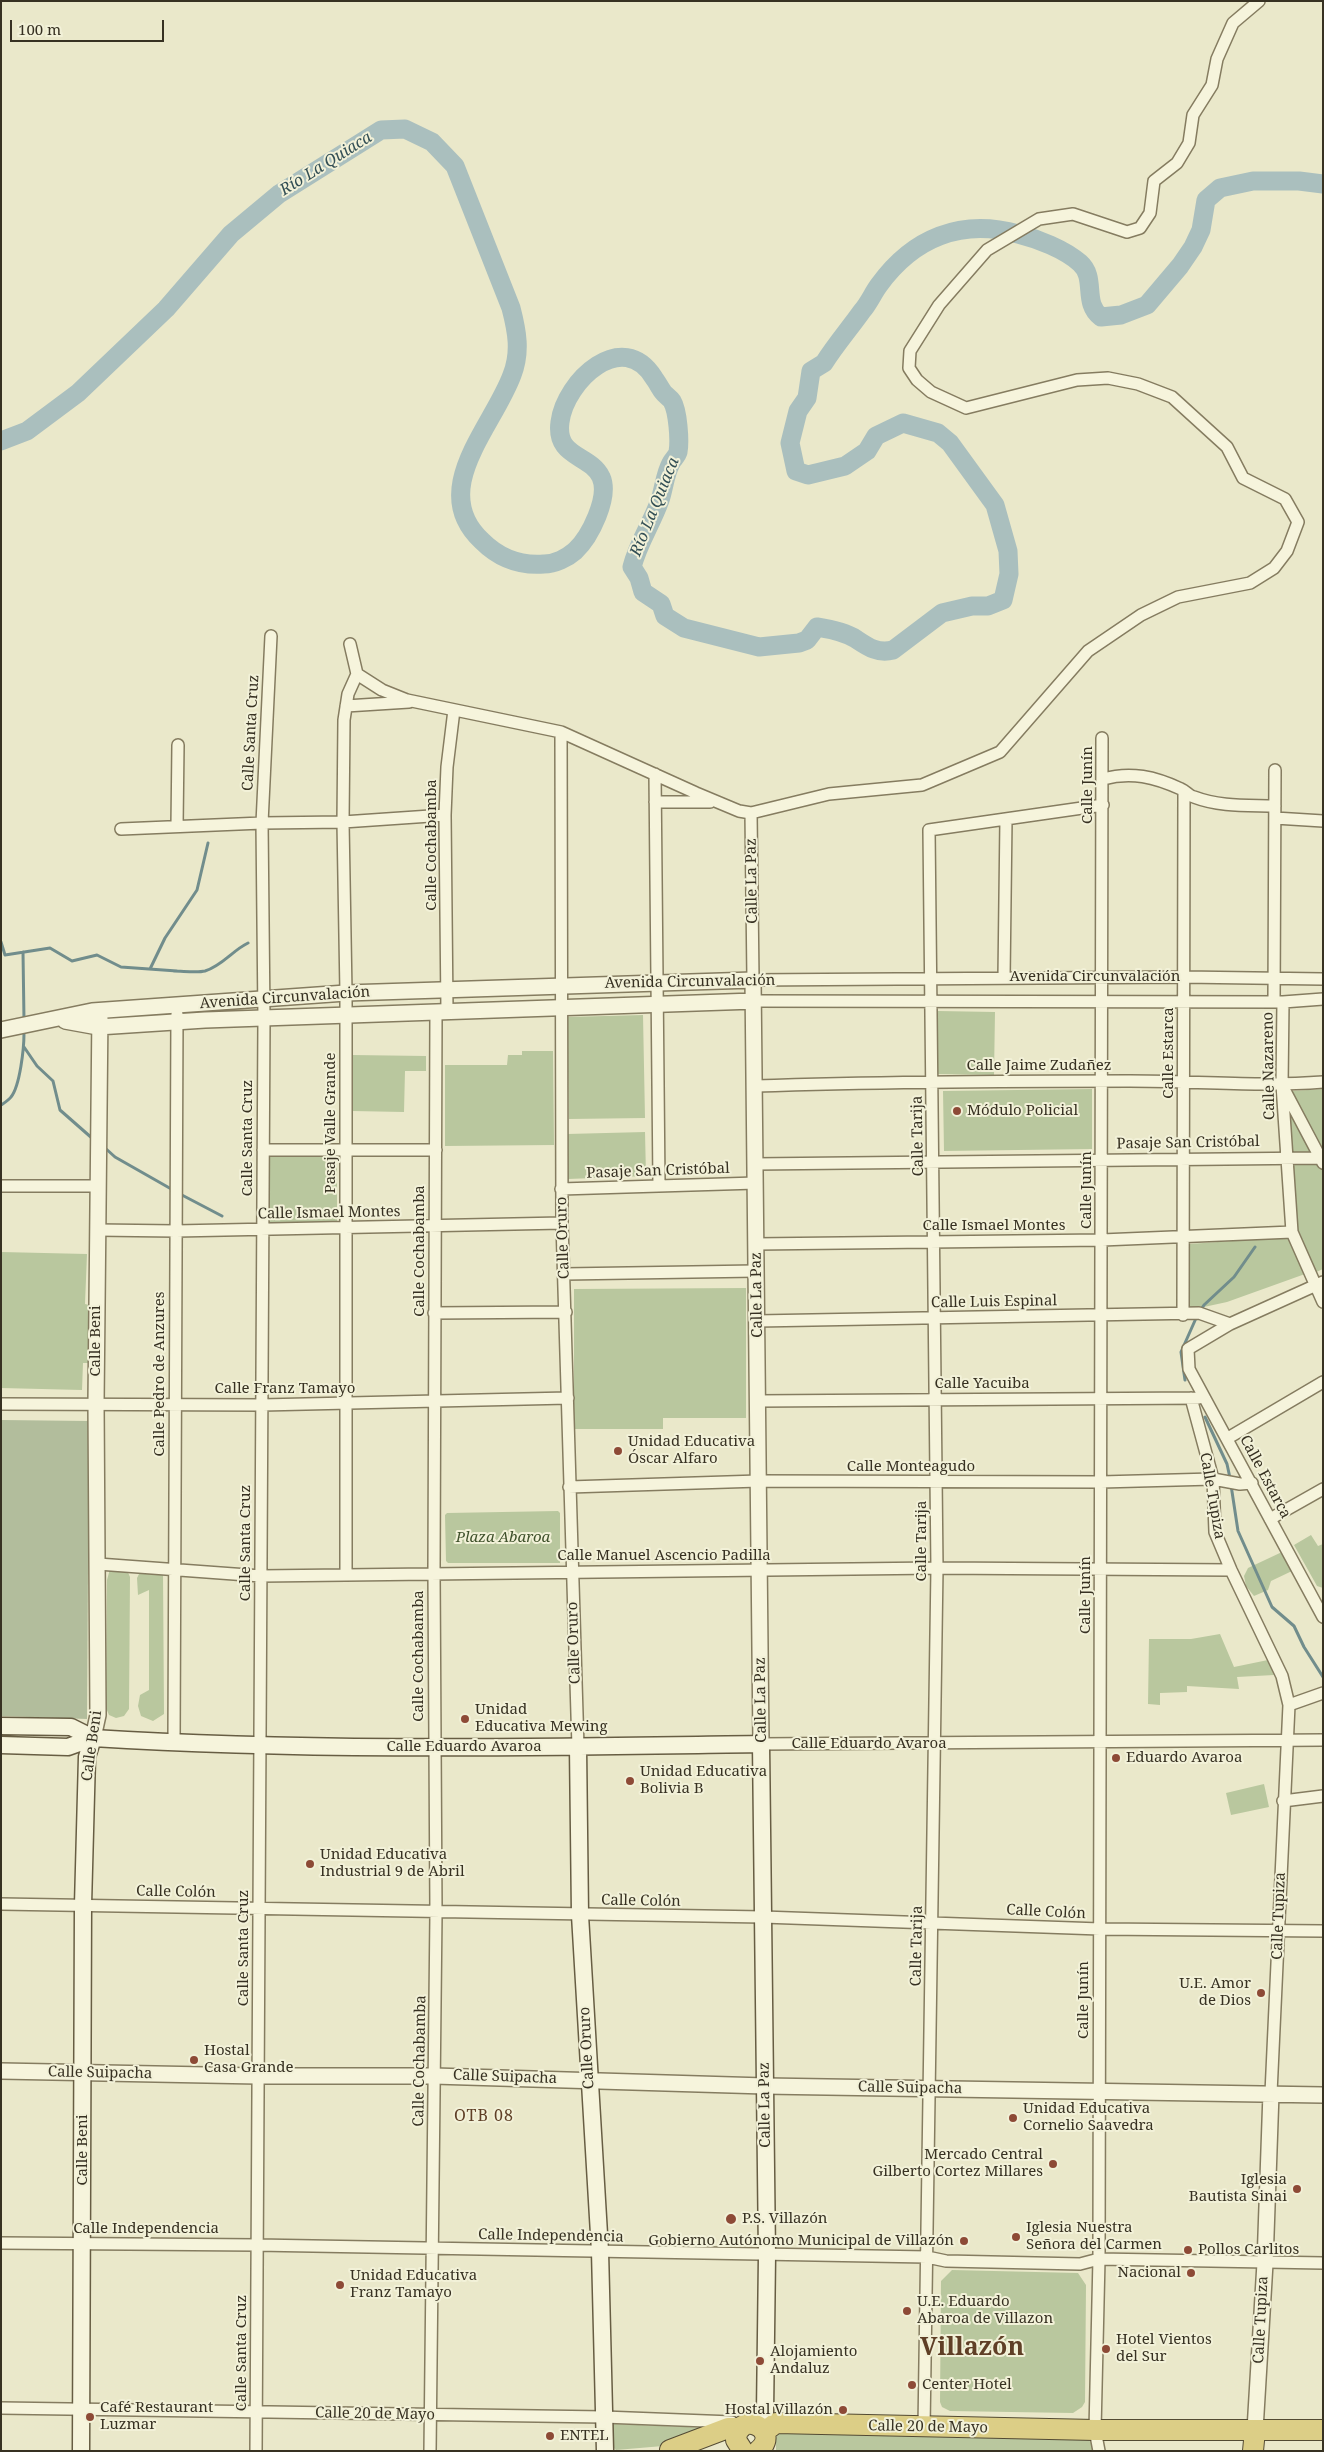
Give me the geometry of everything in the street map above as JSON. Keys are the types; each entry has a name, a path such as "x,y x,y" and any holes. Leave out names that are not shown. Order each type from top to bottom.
{"highway":[{"name":"Calle 20 de Mayo","path":"751,2437 776,2423 1095,2430 1323,2430"},
{"path":"669,2451 728,2428 751,2437"},
{"name":"Calle Tupiza","path":"1254,2451 1255,2430"}],"main road":[{"name":"Calle Eduardo Avaroa","path":"1,1726 71,1727 93,1738"},
{"name":"Calle Eduardo Avaroa","path":"1,1745 68,1747 93,1738 260,1746 435,1748 761,1744"},
{"name":"Calle Beni","path":"81,2451 83,1905 87,1758 93,1738"},
{"name":"Calle La Paz","path":"751,2437 765,2413 767,2256 761,1744"},
{"name":"Calle Oruro","path":"578,1746 580,1915 588,2080 600,2251 605,2451"}],"street":[{"path":"350,644 357,674 382,690 416,702 561,732 739,811 751,813 829,794 922,786 1000,752 1088,650 1141,615 1178,597 1250,583 1274,568 1287,551 1298,522 1285,499 1243,478 1227,447 1172,397 1138,384 1108,378 1077,380 966,408 932,392 917,380 910,368 910,350 939,305 987,250 1038,219 1057,215 1073,214 1127,232 1140,228 1150,213 1154,181 1178,163 1189,143 1193,115 1212,85 1217,59 1233,23 1259,1"},
{"name":"Calle Santa Cruz","path":"256,2451 264,1018 262,822 270,636"},
{"name":"Pasaje Valle Grande","path":"346,1575 346,993 343,822 346,706 348,694 357,674"},
{"path":"346,706 416,702"},
{"name":"Calle Cochabamba","path":"430,2451 436,1913 434,1314 436,1150 442,1011 447,988 445,815 447,767 454,710"},
{"name":"Calle Oruro","path":"561,732 562,1223 566,1312 571,1572 578,1746"},
{"name":"Calle Junín","path":"1099,2451 1095,2430 1099,2259 1102,738"},
{"path":"178,745 178,826"},
{"name":"Calle Nazareno","path":"1275,770 1274,978 1279,1002 1282,1085 1292,1232 1319,1284 1323,1302"},
{"path":"654,774 659,1185"},
{"path":"1103,778 1115,775 1141,775 1159,780 1184,791 1192,797 1219,804 1275,806"},
{"name":"Calle Estarca","path":"1183,1315 1184,791"},
{"path":"655,802 720,802"},
{"name":"Calle Tarija","path":"924,2427 931,2088 937,1568 929,830 1103,805"},
{"name":"Calle La Paz","path":"751,813 761,1744"},
{"path":"121,829 262,822 343,822 445,815"},
{"path":"1275,818 1323,821"},
{"path":"1004,978 1006,819"},
{"name":"Avenida Circunvalación","path":"1,1030 100,1011 346,993 447,988 753,980 931,978 1184,977 1323,979"},
{"name":"Avenida Circunvalación","path":"59,1020 98,1027 177,1024 205,1020 754,1001 1102,1003 1279,1002 1323,999"},
{"name":"Calle Pedro de Anzures","path":"174,1742 177,1006"},
{"name":"Calle Beni","path":"93,1738 98,1715 96,1403 98,1027 100,1011"},
{"name":"Avenida Circunvalación","path":"1,1034 17,1028"},
{"name":"Calle Jaime Zudañez","path":"755,1086 932,1080 1184,1081 1282,1085 1323,1082"},
{"path":"1282,1085 1321,1160"},
{"path":"263,1150 436,1150"},
{"name":"Pasaje San Cristóbal","path":"756,1164 1287,1157 1321,1160"},
{"name":"Pasaje San Cristóbal","path":"562,1189 756,1183"},
{"path":"1,1186 97,1186"},
{"name":"Calle Ismael Montes","path":"97,1230 176,1231 562,1223"},
{"name":"Calle Ismael Montes","path":"756,1244 1102,1240 1292,1232"},
{"path":"565,1274 756,1271"},
{"path":"1230,1324 1319,1284"},
{"path":"434,1314 566,1312"},
{"name":"Calle Luis Espinal","path":"757,1321 1183,1315 1199,1313 1230,1324"},
{"name":"Calle Estarca","path":"1230,1324 1188,1349 1189,1369 1228,1438 1270,1519 1318,1595 1323,1617"},
{"path":"1228,1438 1323,1382"},
{"name":"Calle Franz Tamayo","path":"1,1404 175,1403 262,1405 434,1403 568,1398"},
{"name":"Calle Tupiza","path":"1191,1398 1212,1479 1215,1532 1230,1570 1282,1676 1289,1705 1283,1801 1280,1929 1271,2093 1265,2263 1255,2430"},
{"name":"Calle Yacuiba","path":"758,1401 1205,1398"},
{"name":"Calle Monteagudo","path":"569,1487 759,1481 1101,1482 1212,1479 1240,1484 1252,1483"},
{"path":"1270,1519 1323,1489"},
{"name":"Calle Manuel Ascencio Padilla","path":"98,1564 261,1576 937,1568 1230,1570"},
{"path":"1289,1705 1323,1693"},
{"name":"Calle Eduardo Avaroa","path":"761,1744 936,1744 1100,1740 1323,1740"},
{"path":"1283,1801 1323,1796"},
{"name":"Calle Colón","path":"1,1904 436,1913 763,1917 1100,1929 1280,1929 1323,1931"},
{"name":"Calle Suipacha","path":"1,2071 258,2076 434,2076 765,2086 1323,2095"},
{"name":"Calle Independencia","path":"1,2244 257,2245 767,2256 927,2257 946,2261 1080,2264 1099,2259 1323,2263"},
{"name":"Calle 20 de Mayo","path":"1,2408 256,2411 725,2421 751,2437"}],"green space":[{"path":"938,1011 995,1012 994,1075 937,1074"},
{"path":"643,1015 645,1118 569,1119 567,1017"},
{"path":"522,1051 553,1051 554,1145 445,1146 445,1065 507,1065 508,1055 522,1055"},
{"path":"352,1055 426,1056 426,1071 405,1071 404,1112 352,1111"},
{"path":"1092,1089 1092,1149 944,1151 943,1091"},
{"path":"1323,1089 1323,1269 1314,1273 1298,1234 1288,1107 1292,1091"},
{"path":"645,1132 646,1176 568,1179 567,1134"},
{"path":"268,1157 337,1157 337,1223 268,1223"},
{"path":"1289,1237 1305,1274 1227,1302 1190,1310 1189,1244"},
{"path":"1,1252 87,1254 85,1304 89,1305 88,1363 83,1363 82,1390 1,1388"},
{"path":"746,1288 746,1418 663,1418 663,1429 574,1429 574,1289"},
{"path":"1,1420 89,1421 87,1719 1,1716"},
{"name":"Plaza Abaroa","path":"558,1511 560,1513 560,1563 448,1563 446,1561 445,1515 447,1513"},
{"path":"1311,1535 1318,1546 1323,1544 1323,1588 1317,1586 1294,1545"},
{"path":"1282,1552 1292,1571 1271,1581 1268,1590 1254,1596 1246,1586 1244,1576 1248,1568"},
{"path":"110,1569 127,1570 130,1577 129,1709 124,1716 116,1718 109,1715 106,1708 107,1580"},
{"path":"140,1572 163,1573 164,1714 153,1721 141,1716 138,1706 140,1695 149,1690 149,1590 138,1595 137,1578"},
{"path":"1220,1634 1234,1667 1268,1660 1274,1675 1237,1677 1239,1689 1187,1686 1187,1692 1160,1693 1160,1705 1148,1704 1149,1639 1191,1639"},
{"path":"1264,1784 1269,1807 1231,1815 1226,1793"},
{"path":"952,2270 1078,2273 1086,2285 1085,2402 1082,2407 1073,2413 950,2411 942,2407 940,2402 941,2281"},
{"path":"614,2424 710,2428 663,2446 616,2450 610,2444 610,2429"},
{"path":"780,2431 1086,2436 1094,2447 1094,2451 776,2451 776,2437"}],"waterway":[{"name":"Río La Quiaca","path":"1,441 27,431 78,393 166,309 231,234 279,194 381,130 405,129 432,142 455,166 511,308 515,325 517,350 512,375 469,458 462,480 461,501 467,521 482,541 502,556 526,564 548,564 561,560 572,554 581,545 592,527 601,506 603,485 601,477 596,470 574,454 563,443 560,434 560,422 564,406 572,391 584,377 597,366 612,359 627,358 641,364 672,401 676,412 679,434 677,453 669,467 660,500 632,567 639,578 643,592 661,604 665,616 684,628 759,647 799,643 807,640 817,627 847,634 869,647 888,651 893,650 942,613 972,606 988,606 1003,600 1009,574 1008,551 995,505 950,443 938,433 903,423 876,436 867,451 845,466 808,475 796,471 790,443 798,411 807,398 811,371 824,363 892,269 907,255 923,244 940,236 958,231 977,229 1018,234 1059,249 1074,258 1085,269 1088,276 1090,298 1095,311 1101,317 1121,315 1147,305 1180,266 1193,247 1201,230 1206,200 1220,188 1253,181 1299,181 1323,184"},
{"path":"150,969 165,938 197,890 208,843"},
{"path":"1,942 5,955 50,948 72,961 97,955 121,967 194,972 211,969 248,943"},
{"path":"23,952 24,1020"},
{"path":"1,1105 11,1097 17,1084 24,1033"},
{"path":"24,1047 37,1066 53,1081 60,1110 93,1139"},
{"path":"104,1147 115,1157 173,1190"},
{"path":"180,1194 222,1216"},
{"path":"1200,1311 1234,1277 1255,1247"},
{"path":"1185,1380 1181,1352 1197,1316"},
{"path":"1205,1417 1227,1464 1230,1478"},
{"path":"1231,1485 1238,1531 1272,1607 1294,1626 1304,1647 1323,1677"}],"place":[{"name":"Módulo Policial","path":"957,1111"},
{"name":"Unidad Educativa Óscar Alfaro","path":"618,1451"},
{"name":"Unidad Educativa Mewing","path":"465,1719"},
{"name":"Eduardo Avaroa","path":"1116,1758"},
{"name":"Unidad Educativa Bolivia B","path":"630,1781"},
{"name":"Unidad Educativa Industrial 9 de Abril","path":"310,1864"},
{"name":"U.E. Amor de Dios","path":"1261,1993"},
{"name":"Hostal Casa Grande","path":"194,2060"},
{"name":"Unidad Educativa Cornelio Saavedra","path":"1013,2118"},
{"name":"Mercado Central Gilberto Cortez Millares","path":"1053,2164"},
{"name":"Iglesia Bautista Sinai","path":"1297,2189"},
{"name":"P.S. Villazón","path":"731,2219"},
{"name":"Iglesia Nuestra Señora del Carmen","path":"1016,2237"},
{"name":"Gobierno Autónomo Municipal de Villazón","path":"964,2241"},
{"name":"Pollos Carlitos","path":"1188,2250"},
{"name":"Nacional","path":"1191,2273"},
{"name":"Unidad Educativa Franz Tamayo","path":"340,2285"},
{"name":"U.E. Eduardo Abaroa de Villazon","path":"907,2311"},
{"name":"Hotel Vientos del Sur","path":"1106,2349"},
{"name":"Alojamiento Andaluz","path":"760,2361"},
{"name":"Center Hotel","path":"912,2385"},
{"name":"Hostal Villazón","path":"843,2410"},
{"name":"Café Restaurant Luzmar","path":"90,2417"},
{"name":"ENTEL","path":"550,2436"}],"district":[{"name":"OTB 08","path":"484,2116"},
{"name":"Villazón","path":"972,2348"}]}
